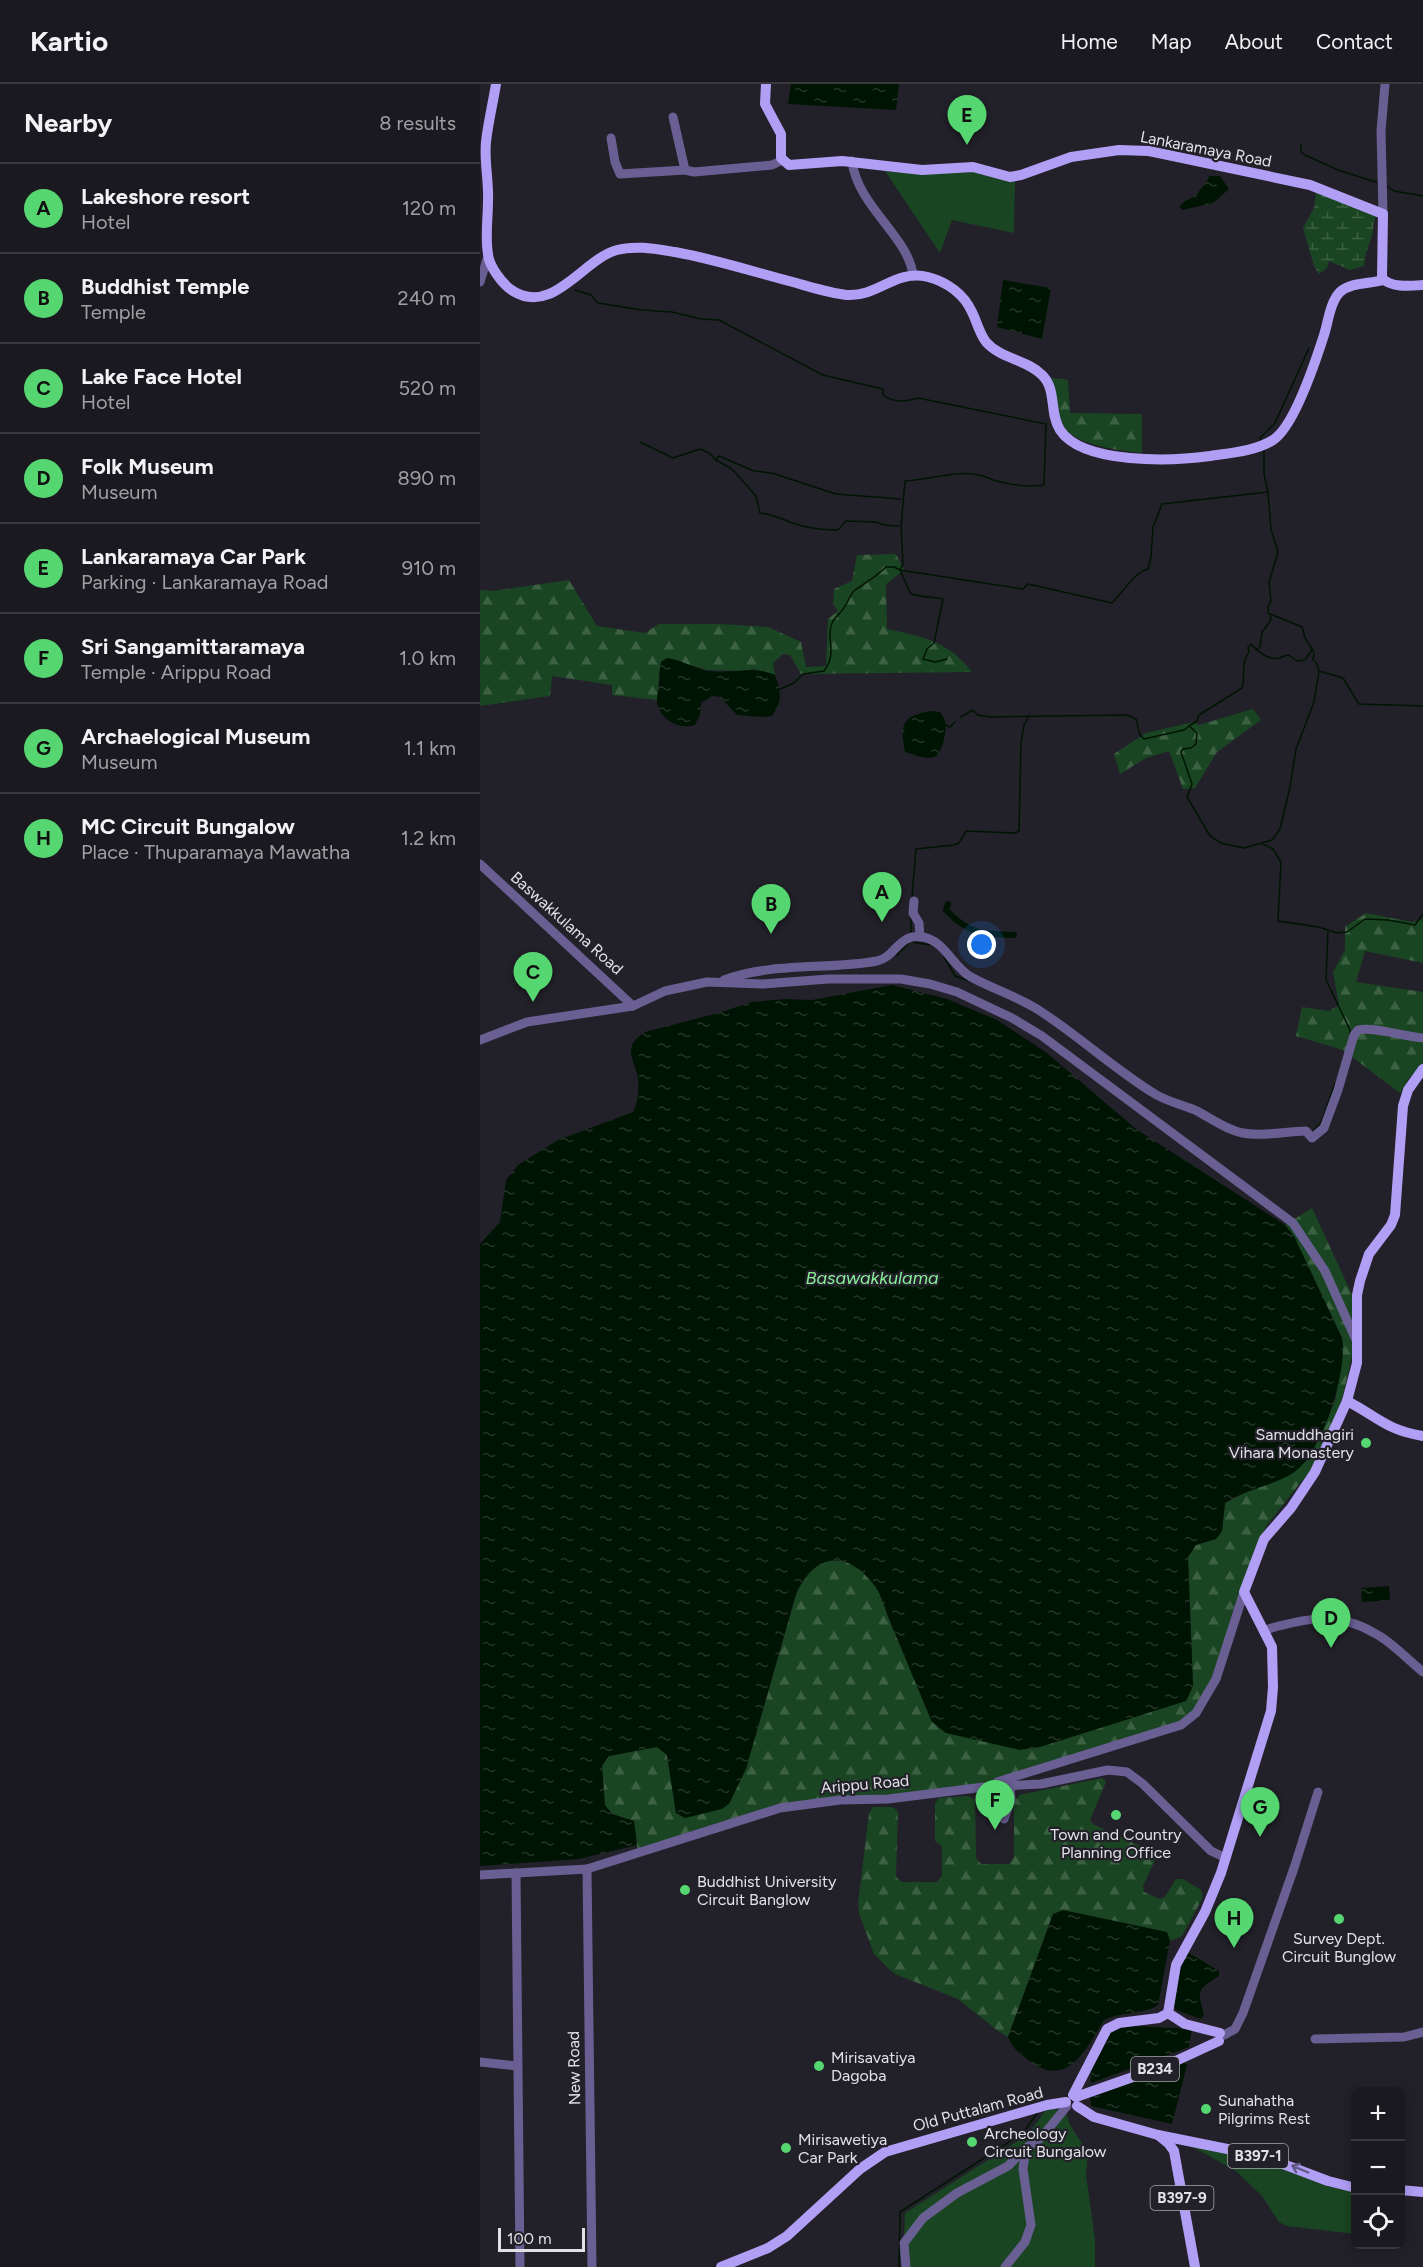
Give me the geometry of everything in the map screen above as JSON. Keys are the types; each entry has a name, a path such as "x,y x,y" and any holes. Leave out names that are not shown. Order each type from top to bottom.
{"main road":[{"path":"496,84 486,143 488,256 504,282 514,291 527,296 541,296 569,283 609,253 633,248 659,249 717,260 847,295 869,293 897,278 913,276 931,278 955,290 969,305 988,344 999,353 1040,373 1048,384 1055,419 1068,438 1082,446 1122,457 1155,460 1187,459 1264,445 1283,430 1296,407 1314,364 1338,294 1351,286 1383,280 1394,284 1423,285"},
{"path":"766,84 765,104 770,118 779,130 780,155 783,160"},
{"name":"Lankaramaya Road","path":"783,160 787,165 796,166 830,161 852,161 922,170 973,167 1010,177 1071,157 1119,150 1149,150 1310,184 1383,214"},
{"path":"1383,214 1381,274 1383,280"},
{"path":"1072,2101 1107,2029 1119,2023 1163,2017 1168,2013 1176,1965 1210,1902 1226,1858 1271,1711 1273,1652 1271,1642 1244,1593 1264,1539 1291,1508 1315,1472 1347,1401 1355,1375 1360,1281 1369,1254 1391,1225 1395,1215 1403,1106 1408,1090 1423,1069"},
{"path":"1347,1401 1389,1427 1423,1436"},
{"path":"1168,2013 1185,2024 1217,2037"},
{"name":"Old Puttalam Road","path":"722,2267 768,2248 786,2236 806,2221 860,2169 885,2152 1047,2105 1072,2101 1167,2065 1217,2037"},
{"name":"B397-1","path":"1072,2101 1094,2117 1158,2135 1262,2156 1351,2187"},
{"name":"B397-9","path":"1158,2135 1174,2151 1195,2267"},
{"path":"1405,2190 1423,2192"}],"street":[{"path":"1383,214 1381,131 1385,84"},
{"path":"673,117 685,170"},
{"path":"611,138 615,162 620,174 685,170 694,172 772,165 783,160"},
{"path":"852,161 854,174 872,209 909,258 913,276"},
{"path":"480,282 488,256"},
{"name":"Baswakkulama Road","path":"480,864 633,1006"},
{"path":"914,901 913,913 919,923 920,937"},
{"path":"480,1041 540,1019 633,1006 665,991 719,982 740,974 777,968 831,967 882,960 899,943 915,937 939,944 956,965 970,976 1036,1009 1155,1094 1242,1133 1306,1131 1312,1138 1318,1134 1324,1128 1354,1035 1358,1030 1365,1028 1423,1038"},
{"path":"719,982 763,984 828,979 902,979 957,992 1012,1018 1042,1036 1293,1223 1325,1271 1358,1345"},
{"path":"984,1787 1181,1725 1196,1713 1216,1679 1244,1593"},
{"path":"1264,1630 1301,1619 1344,1619 1377,1634 1423,1672"},
{"name":"Arippu Road","path":"480,1875 587,1869 780,1808 840,1800 888,1799 984,1787 1041,1784 1108,1770 1127,1772 1156,1794 1211,1851 1226,1858"},
{"path":"1004,1819 1011,1800 1010,1785"},
{"path":"1217,2037 1235,2029 1243,2013 1318,1792"},
{"name":"New Road","path":"587,1869 592,2267"},
{"path":"516,1873 520,2267"},
{"path":"1315,2038 1404,2037 1423,2032"},
{"path":"480,2062 517,2066"},
{"path":"906,2267 904,2243 923,2218 957,2193 1008,2166 1026,2148 1041,2138 1072,2101"},
{"path":"1005,2267 1024,2242 1031,2225 1023,2169 1026,2148"}],"green space":[{"path":"967,170 1015,181 1014,233 952,220 940,253 885,171 920,174"},
{"path":"1316,192 1376,216 1364,266 1350,270 1329,261 1327,268 1319,274 1314,266 1303,228 1314,208"},
{"path":"1052,378 1068,380 1070,413 1142,414 1142,453 1099,446 1076,438 1068,432 1058,415"},
{"path":"896,554 904,570 886,584 887,629 924,638 944,647 954,653 972,672 801,674 790,655 783,654 773,663 775,675 754,669 707,670 661,662 657,700 612,695 612,685 552,676 550,696 480,706 480,590 493,591 569,580 597,626 645,633 659,624 768,627 801,642 806,667 826,666 828,619 838,611 833,604 834,589 852,581 857,555"},
{"path":"1253,709 1261,720 1217,752 1195,788 1183,789 1169,751 1146,758 1120,774 1114,754 1146,733 1194,722 1199,725"},
{"path":"1366,913 1412,922 1423,919 1423,963 1365,951 1356,982 1423,992 1423,1064 1410,1077 1400,1093 1343,1050 1296,1036 1302,1007 1329,1011 1339,1005 1333,972 1345,950 1345,927"},
{"path":"1312,1208 1353,1297 1353,1352 1341,1404 1312,1468 1267,1525 1258,1543 1232,1613 1216,1679 1206,1699 1177,1724 984,1787 780,1808 638,1854 634,1821 612,1814 605,1805 602,1766 608,1756 657,1747 667,1755 676,1813 746,1769 796,1595 812,1570 832,1560 843,1561 854,1566 875,1586 932,1721 1193,1686 1188,1557 1196,1545 1216,1539 1222,1531 1225,1503 1306,1462 1336,1398 1342,1338 1294,1236 1285,1225"},
{"path":"1102,1778 1106,1782 1090,1820 1093,1824 1155,1853 1156,1858 1143,1886 1144,1892 1160,1899 1165,1897 1176,1879 1183,1879 1201,1890 1203,1897 1182,1936 1170,1941 1166,1932 1053,1914 1008,2037 958,1999 895,1974 874,1954 858,1904 869,1813 873,1807 892,1807 898,1811 896,1877 902,1882 937,1882 942,1875 942,1846 935,1841 935,1804 939,1798 968,1796 975,1800 976,1858 981,1864 1009,1864 1014,1857 1014,1802 1019,1795"},
{"path":"1054,2109 1066,2113 1070,2125 1088,2153 1086,2175 1095,2239 1095,2267 903,2267 905,2213 1016,2142 1030,2131 1046,2110"},
{"path":"1182,2141 1255,2158 1330,2187 1351,2191 1351,2234 1287,2226 1279,2222 1262,2196 1236,2171"}],"water":[{"path":"791,84 899,84 896,110 788,104"},
{"path":"1209,176 1220,176 1229,189 1213,203 1183,210 1179,207 1197,195"},
{"path":"1003,280 1051,288 1042,339 997,327"},
{"path":"667,658 708,671 750,670 775,675 780,691 778,706 772,716 737,715 720,697 712,696 701,703 700,715 695,725 676,724 661,713 657,700 661,662"},
{"path":"931,711 940,712 945,721 945,735 940,751 931,758 905,752 903,728 905,722 914,715"},
{"name":"Basawakkulama","path":"892,985 947,999 997,1020 1047,1053 1136,1129 1285,1225 1294,1236 1342,1338 1343,1353 1337,1390 1323,1431 1304,1463 1293,1473 1225,1503 1222,1531 1216,1539 1196,1545 1188,1557 1193,1686 1186,1701 1040,1747 1020,1750 946,1733 932,1722 875,1586 854,1566 843,1561 832,1560 812,1570 796,1594 746,1769 729,1804 722,1809 685,1818 676,1813 667,1755 657,1747 609,1756 602,1766 605,1805 612,1814 634,1821 637,1845 579,1859 480,1866 480,1244 500,1222 506,1180 518,1165 558,1140 633,1112 638,1083 631,1050 634,1042 645,1032 752,1002 785,999 812,1000"},
{"path":"1389,1586 1390,1600 1362,1602 1361,1588"},
{"path":"1063,1910 1167,1932 1170,1941 1158,2005 1144,2011 1117,2015 1104,2020 1076,2061 1057,2070 1045,2069 1032,2063 1015,2049 1008,2037 1053,1914"},
{"path":"1189,1953 1219,1971 1219,1976 1206,1984 1201,1991 1200,1999 1204,2014 1201,2019 1176,2010 1173,2004 1183,1956"},
{"path":"1118,2025 1192,2029 1189,2047 1091,2083 1091,2071 1108,2030"},
{"path":"1188,2061 1172,2124 1091,2106 1090,2096"}],"waterway":[{"path":"1301,144 1301,152 1305,155 1338,170 1379,183"},
{"path":"1387,186 1394,191 1423,196"},
{"path":"575,290 591,295 598,303 719,320 823,375 883,389 883,395 895,401 918,398 1046,424 1044,485 1014,485 970,474 951,474 905,481 901,526 903,564 900,570 910,593 943,599 934,643 927,649 923,659 935,662 947,659"},
{"path":"1262,442 1260,438 1275,423 1309,348"},
{"path":"640,442 673,458 700,449 709,453 732,469 756,496 760,513 798,525 820,529 838,530 846,521 876,522 899,526"},
{"path":"780,689 794,683 803,674 824,671 830,657 830,634 833,621 853,592 886,567 1023,589 1028,584 1112,603 1134,578 1148,569 1153,527 1162,504 1268,492 1264,474 1264,449"},
{"path":"716,460 719,456 754,471 772,473 836,494 901,499"},
{"path":"1268,493 1271,529 1278,552 1269,582 1271,601 1268,613 1302,627 1305,638 1314,652 1313,660 1319,671 1343,678 1359,704 1423,706"},
{"path":"1256,650 1260,647 1262,632 1271,620 1270,615"},
{"path":"1312,650 1305,660 1297,661 1289,655 1275,659 1267,657 1251,644 1248,647 1249,652 1244,665 1242,688 1199,715 1197,721 1189,726 1197,733 1196,744 1181,752 1192,784 1187,797 1210,836 1221,843 1244,848 1272,840 1280,829 1296,749 1314,702 1319,671"},
{"path":"961,717 973,710 978,715 990,717 1127,715 1136,719 1140,735 1144,739 1184,730 1188,727"},
{"path":"912,897 916,849 954,845 959,843 966,831 1015,833 1019,831 1021,743 1024,725 1029,716"},
{"path":"945,725 950,727 955,722"},
{"path":"1263,844 1273,849 1281,862 1278,921 1319,927 1337,933 1347,932 1365,919 1415,925 1423,914"},
{"path":"948,904 946,910 969,928 985,933 1014,935"},
{"path":"911,917 911,933"},
{"path":"1328,932 1326,980 1350,1030 1350,1035"},
{"path":"912,942 930,945"},
{"path":"897,955 909,943"},
{"path":"944,957 955,976 972,982"},
{"path":"1312,1132 1321,1123 1335,1083"},
{"path":"899,2267 900,2212 1023,2133 1038,2112"}],"place":[{"name":"Lankaramaya Car Park","path":"967,145"},
{"name":"Lakeshore resort","path":"882,922"},
{"name":"Buddhist Temple","path":"771,934"},
{"name":"Lake Face Hotel","path":"533,1002"},
{"name":"Samuddhagiri Vihara Monastery","path":"1366,1443"},
{"name":"Folk Museum","path":"1331,1648"},
{"name":"Town and Country Planning Office","path":"1116,1815"},
{"name":"Sri Sangamittaramaya","path":"995,1830"},
{"name":"Archaelogical Museum","path":"1260,1837"},
{"name":"Buddhist University Circuit Banglow","path":"685,1890"},
{"name":"Survey Dept. Circuit Bunglow","path":"1339,1919"},
{"name":"MC Circuit Bungalow","path":"1234,1948"},
{"name":"Mirisavatiya Dagoba","path":"819,2066"},
{"name":"Sunahatha Pilgrims Rest","path":"1206,2109"},
{"name":"Archeology Circuit Bungalow","path":"972,2142"},
{"name":"Mirisawetiya Car Park","path":"786,2148"}]}
